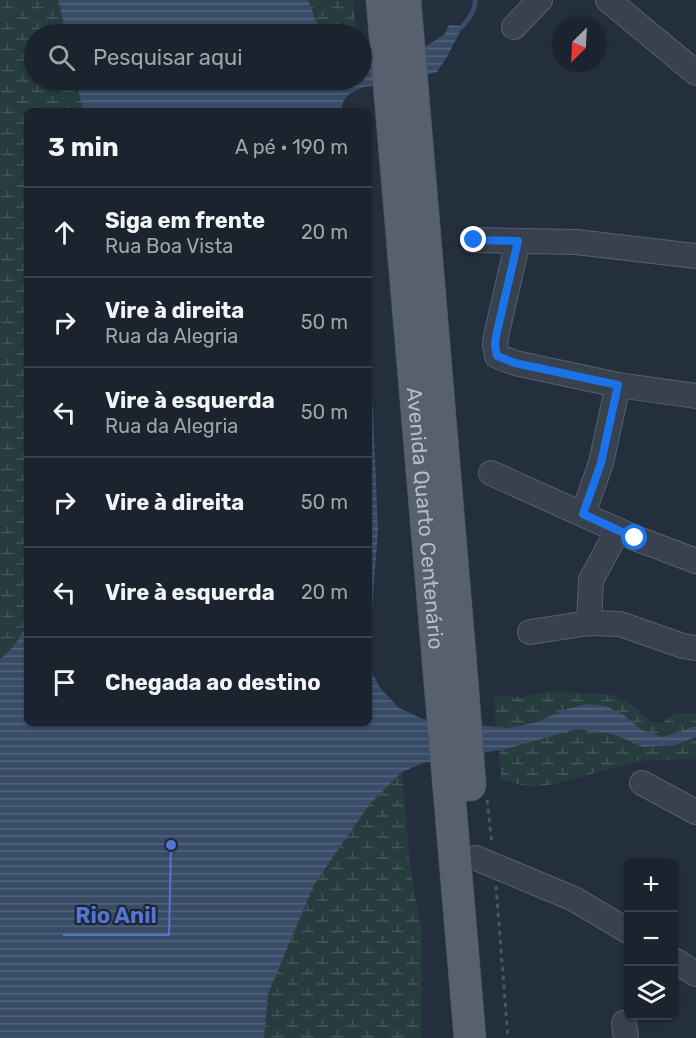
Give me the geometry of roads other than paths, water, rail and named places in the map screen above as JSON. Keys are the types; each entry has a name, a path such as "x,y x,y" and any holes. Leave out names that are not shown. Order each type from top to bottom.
{"main road":[{"name":"Avenida Quarto Centenário","path":"394,4 451,680 469,794 485,862 492,1038"},
{"name":"Avenida Quarto Centenário","path":"469,794 470,1038"}],"street":[{"path":"514,27 540,0"},
{"path":"608,0 696,73"},
{"path":"474,240 576,242 696,256"},
{"path":"518,241 496,336 495,353 499,357 515,363 618,385 696,396"},
{"path":"583,514 601,463 618,385"},
{"path":"491,473 618,530 696,561"},
{"path":"589,623 591,580 618,530"},
{"path":"530,632 589,623 620,624 696,648"},
{"path":"642,783 696,812"},
{"path":"485,862 574,899 624,929"},
{"path":"678,963 696,974"}],"water":[{"path":"58,0 308,0 317,24 64,24"},
{"path":"449,25 463,26 437,72 398,83 372,86 372,60 398,59 445,34"},
{"path":"78,90 357,90 349,94 342,108 82,108"},
{"path":"372,399 373,411 378,530 372,610"},
{"path":"24,630 24,726 372,726 372,673 380,688 399,708 423,719 506,728 534,723 564,710 586,704 605,706 624,715 642,730 663,737 696,726 696,737 675,745 643,747 613,734 576,729 506,749 423,763 402,772 369,805 314,885 268,994 264,1038 0,1038 0,659 14,646"}],"waterway":[{"path":"463,26 473,11 475,0"}],"place":[{"name":"Rio Anil","path":"171,845"}]}
